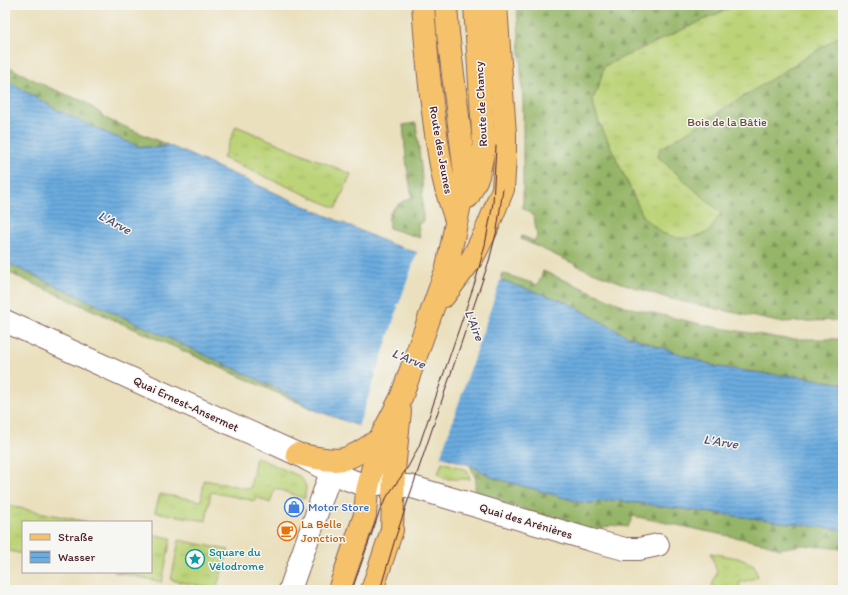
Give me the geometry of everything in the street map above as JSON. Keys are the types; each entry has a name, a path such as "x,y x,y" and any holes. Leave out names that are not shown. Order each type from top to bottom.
{"main road":[{"name":"Route des Jeunes","path":"423,5 428,77 440,162 443,178 456,221"},
{"name":"Route des Jeunes","path":"446,5 465,174 456,221"},
{"name":"Route de Chancy","path":"456,221 478,176 484,148 475,5"},
{"path":"431,313 473,256 486,231 503,189 505,134 496,5"},
{"path":"372,590 392,530 389,462 401,398 447,268 456,221 486,231"},
{"path":"297,454 337,460 353,455 389,462"},
{"path":"339,590 365,516 368,486 389,462"}],"street":[{"name":"Quai Ernest-Ansermet","path":"5,321 297,454 331,472 368,486"},
{"path":"368,486 383,483 389,479 389,462"},
{"name":"Quai des Arénières","path":"389,462 591,540 625,549 639,549 658,545"},
{"path":"290,590 331,472"}],"green space":[{"path":"517,5 736,5 604,66 598,90 593,97 594,108 599,122 644,218 662,233 678,238 690,238 709,232 721,213 658,157 660,149 843,34 843,320 778,322 671,299 587,270 521,239 522,236 534,241 537,237 534,216 523,208 523,104"},
{"name":"Bois de la Bâtie","path":"550,5 843,5 843,244 773,260 651,234 599,122 594,108 593,97"},
{"path":"5,65 48,87 85,102 109,120 168,145 156,148 137,146 57,110 5,79"},
{"path":"416,123 422,176 423,222 418,224 420,238 389,228 389,216 391,212 397,205 412,197 407,168 403,125"},
{"path":"236,126 351,174 336,208 223,158"},
{"path":"5,262 274,387 315,410 5,271"},
{"path":"543,271 627,307 709,326 786,339 843,339 843,384 797,376 767,374 718,367 627,336 566,302 500,280 502,273 538,285"},
{"path":"256,457 301,477 306,486 305,499 275,488 270,503 256,497 255,501 211,492 206,521 155,512 160,494 201,501 204,480 250,489"},
{"path":"442,462 467,470 470,479 445,479 438,474"},
{"path":"470,465 494,478 579,502 591,503 613,500 843,530 843,549 803,545 779,549 767,544 633,516 628,527 612,525 589,533 553,519 474,494 476,480"},
{"path":"5,505 83,521 22,521 22,554 5,550"},
{"path":"152,534 171,538 162,582 119,573 152,573"},
{"path":"179,540 229,550 216,589 171,580"},
{"path":"711,553 743,559 754,565 758,577 739,583 741,590 724,590 712,586 717,572"}],"water":[{"path":"5,79 57,110 137,146 156,148 168,145 388,243 566,302 627,336 718,367 767,374 797,376 843,384 843,530 613,500 591,503 579,502 494,478 470,465 441,456 315,410 274,387 5,262"}],"pier":[{"path":"418,250 501,278 440,458 355,426 358,427 376,374 374,372 375,370 377,371 398,307 397,304 399,304"}],"tram line":[{"path":"352,590 380,510 388,495 408,467 419,446 476,279 485,245 493,203 496,146"},
{"path":"380,590 396,536 489,261 497,230 503,189"}],"place":[{"name":"Motor Store","path":"294,507"},
{"name":"La Belle Jonction","path":"287,531"},
{"name":"Square du Vélodrome","path":"195,559"}],"water label":[{"name":"L'Arve","path":"115,222"},
{"name":"L'Aire","path":"475,325"},
{"name":"L'Arve","path":"409,358"},
{"name":"L'Arve","path":"721,441"}]}
